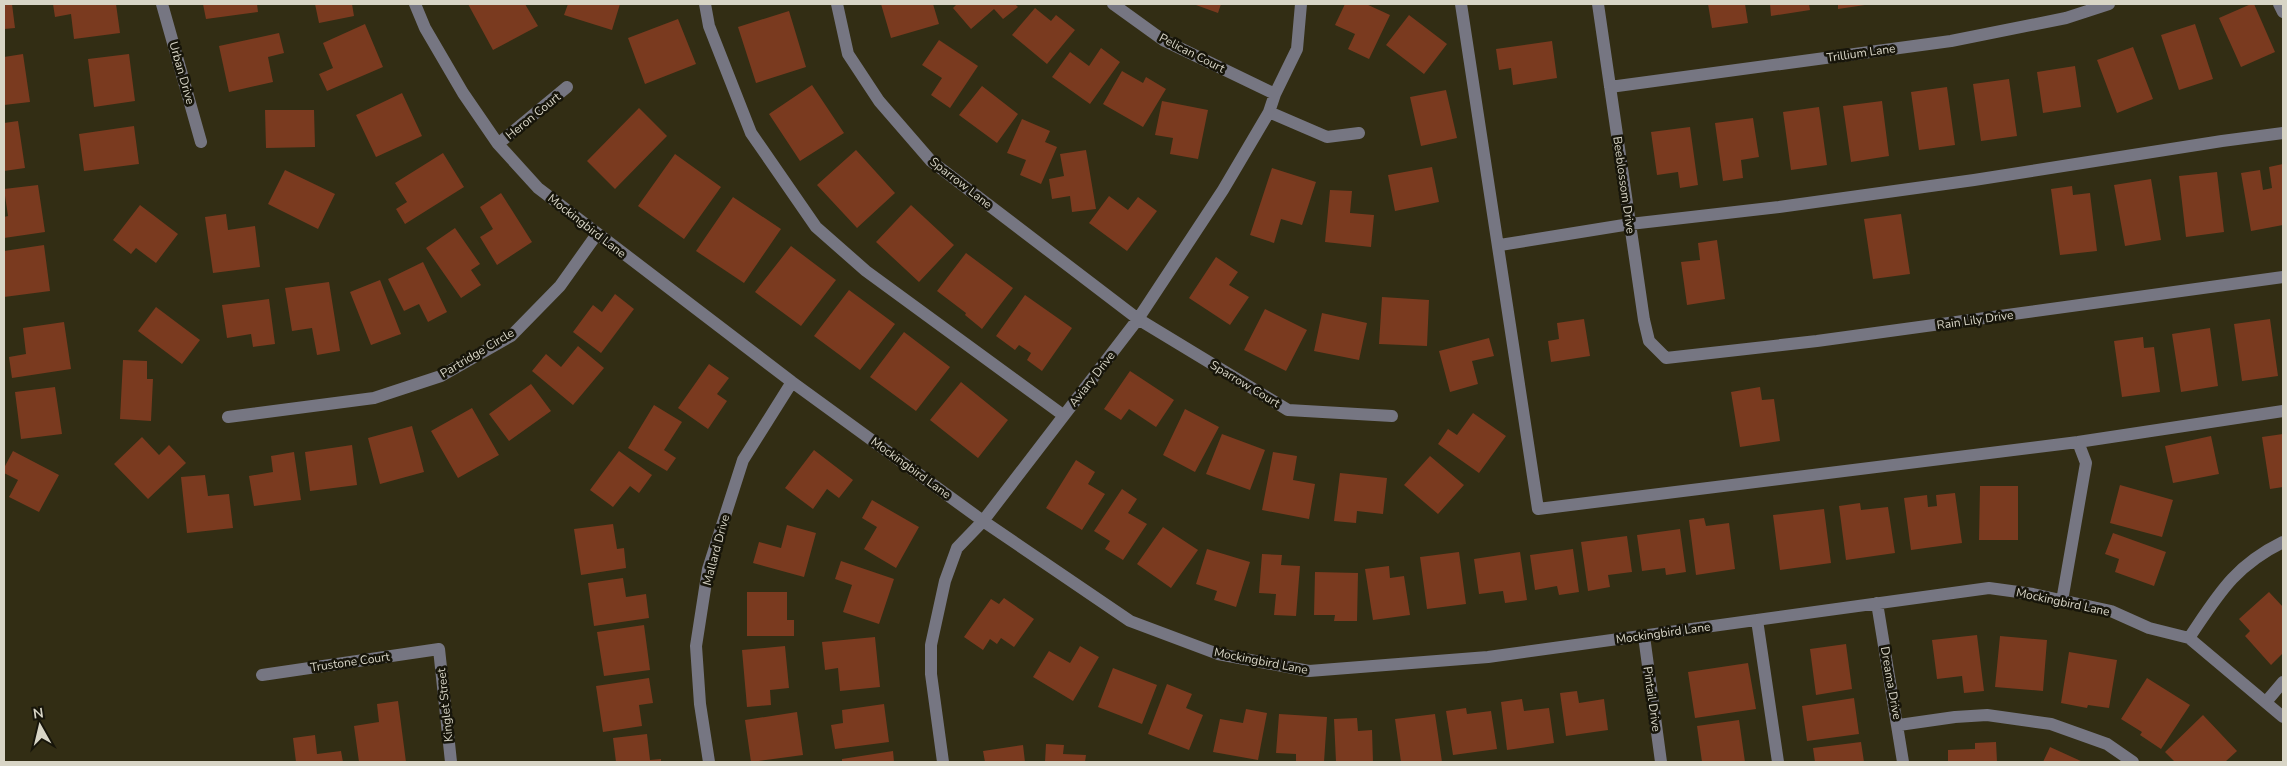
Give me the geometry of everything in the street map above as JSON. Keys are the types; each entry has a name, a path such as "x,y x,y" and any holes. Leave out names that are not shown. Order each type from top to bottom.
{"street":[{"name":"Urban Drive","path":"162,4 201,142"},
{"name":"Mockingbird Lane","path":"415,4 425,28 463,93 498,144 538,188 792,382 983,521 1130,621 1218,654 1309,671 1488,657 1988,588 2062,600 2111,611 2149,628 2189,638 2283,717"},
{"path":"705,4 708,26 751,133 816,227 866,271 1063,415"},
{"name":"Sparrow Lane","path":"837,4 848,54 880,101 931,161 1138,319"},
{"name":"Pelican Court","path":"1114,4 1163,40 1275,94"},
{"name":"Aviary Drive","path":"943,762 931,674 931,645 945,581 957,548 983,521 1138,319 1223,190 1269,112 1275,94 1297,49 1301,4"},
{"path":"1462,4 1500,245 1538,509 2078,442 2283,411"},
{"name":"Beeblossom Drive","path":"1598,4 1648,341 1666,358"},
{"name":"Trillium Lane","path":"1610,87 1951,41 2066,18 2109,4"},
{"path":"2279,4 2283,12"},
{"name":"Heron Court","path":"498,144 567,87"},
{"path":"1269,112 1327,137 1359,134"},
{"path":"1500,245 1630,224 1808,203 1974,180 2222,140 2283,133"},
{"name":"Partridge Circle","path":"228,417 374,398 441,376 511,336 560,286 597,234"},
{"name":"Rain Lily Drive","path":"1666,358 1817,341 2283,278"},
{"name":"Sparrow Court","path":"1138,319 1288,410 1392,416"},
{"name":"Mallard Drive","path":"708,762 700,704 696,646 708,569 743,460 792,382"},
{"path":"2062,600 2086,463 2078,442"},
{"path":"2189,638 2227,582 2261,553 2283,542"},
{"name":"Dreama Drive","path":"1877,603 1904,762"},
{"path":"1757,620 1778,762"},
{"name":"Pintail Drive","path":"1644,636 1661,762"},
{"name":"Trustone Court","path":"262,675 439,648"},
{"name":"Kinglet Street","path":"439,648 451,762"},
{"path":"2266,702 2283,682"},
{"path":"1898,725 1987,714 2051,724 2107,744 2133,762"}],"building":[{"path":"4,4 12,4 15,28 4,29"},
{"path":"53,4 116,4 120,33 74,39 71,14 55,17"},
{"path":"203,4 257,4 258,12 206,19"},
{"path":"315,4 352,4 354,16 319,23"},
{"path":"468,4 525,4 538,26 493,50"},
{"path":"568,4 620,4 612,30 564,15"},
{"path":"881,4 933,4 939,24 891,38"},
{"path":"957,4 1015,4 1018,7 1003,19 994,9 971,29 953,8"},
{"path":"1197,4 1221,4 1218,13"},
{"path":"1345,4 1366,4 1390,15 1369,59 1348,49 1355,34 1335,25"},
{"path":"1708,4 1745,4 1748,23 1712,28"},
{"path":"1770,4 1809,4 1810,10 1771,16"},
{"path":"1838,4 1865,4 1865,5 1838,9"},
{"path":"2254,4 2275,52 2241,67 2219,18"},
{"path":"1035,8 1051,21 1056,15 1075,30 1047,64 1012,35"},
{"path":"789,11 806,67 756,83 738,27"},
{"path":"1409,15 1447,44 1424,74 1386,45"},
{"path":"678,19 696,64 645,84 628,38"},
{"path":"365,24 383,67 327,91 319,74 333,68 323,43"},
{"path":"2195,24 2213,79 2179,90 2161,35"},
{"path":"279,33 284,53 268,57 273,82 229,92 219,46"},
{"path":"939,40 978,66 950,108 931,95 942,78 922,65"},
{"path":"1552,41 1557,78 1513,85 1511,68 1499,70 1496,49"},
{"path":"2133,47 2153,99 2117,113 2097,60"},
{"path":"1101,48 1120,62 1090,104 1052,77 1070,52 1089,66"},
{"path":"23,54 30,102 4,105 4,57"},
{"path":"129,54 135,101 94,107 88,59"},
{"path":"2075,66 2081,107 2043,113 2037,72"},
{"path":"1122,71 1143,83 1146,77 1166,89 1143,127 1103,104"},
{"path":"2009,79 2017,136 1981,141 1973,84"},
{"path":"812,85 844,133 800,161 769,114"},
{"path":"982,86 1018,114 997,143 959,115"},
{"path":"1947,87 1955,145 1919,150 1911,92"},
{"path":"1446,90 1457,138 1421,146 1410,97"},
{"path":"402,93 422,136 376,157 356,115"},
{"path":"1162,101 1208,110 1198,159 1170,154 1173,138 1155,135"},
{"path":"1882,101 1889,156 1851,162 1843,106"},
{"path":"1819,107 1827,165 1791,170 1783,112"},
{"path":"639,108 667,136 615,189 587,161"},
{"path":"265,110 314,110 315,147 266,148"},
{"path":"1753,118 1759,157 1741,160 1743,178 1723,181 1715,123"},
{"path":"1022,119 1050,131 1045,142 1057,147 1041,184 1020,175 1026,160 1007,153"},
{"path":"18,121 25,168 4,171 4,123"},
{"path":"134,126 139,164 84,171 79,134"},
{"path":"1690,127 1698,185 1680,188 1678,172 1657,175 1651,132"},
{"path":"856,150 895,193 857,228 817,185"},
{"path":"1086,150 1096,209 1072,212 1070,196 1052,199 1049,179 1064,176 1060,154"},
{"path":"443,153 464,187 405,224 396,209 407,202 395,183"},
{"path":"675,154 721,187 684,239 638,206"},
{"path":"2283,164 2283,225 2251,231 2241,173 2260,170 2263,190 2272,188 2269,167"},
{"path":"1432,167 1439,202 1395,211 1388,175"},
{"path":"1272,168 1316,182 1302,225 1281,219 1274,243 1250,235"},
{"path":"285,170 335,194 318,229 268,204"},
{"path":"2217,172 2224,232 2186,237 2179,176"},
{"path":"2151,179 2161,240 2125,246 2114,185"},
{"path":"38,185 45,232 4,238 4,217 8,216 4,189"},
{"path":"2072,186 2073,195 2090,193 2097,251 2060,255 2051,189"},
{"path":"1330,190 1352,191 1350,213 1374,215 1371,247 1325,242"},
{"path":"501,193 532,242 497,265 480,237 493,229 480,207"},
{"path":"1109,196 1128,210 1138,197 1157,211 1127,251 1089,223"},
{"path":"733,197 781,229 744,283 696,251"},
{"path":"140,205 178,234 156,263 136,248 131,254 113,240"},
{"path":"911,205 954,245 919,282 876,242"},
{"path":"226,214 228,230 255,226 260,267 213,273 205,217"},
{"path":"1901,214 1910,274 1873,279 1864,219"},
{"path":"455,228 480,264 471,270 481,285 461,298 426,248"},
{"path":"1717,240 1725,299 1687,305 1681,262 1700,260 1698,243"},
{"path":"44,245 50,291 4,297 4,251"},
{"path":"791,246 836,280 801,326 755,292"},
{"path":"966,253 1013,288 982,329 965,315 966,313 937,291"},
{"path":"1216,257 1238,272 1229,285 1249,297 1230,325 1189,298"},
{"path":"423,262 447,312 428,322 419,304 404,311 388,279"},
{"path":"380,280 401,334 371,345 350,292"},
{"path":"329,282 340,351 317,355 312,328 292,331 285,288"},
{"path":"849,290 895,324 860,370 814,336"},
{"path":"615,294 634,309 601,353 573,332 593,305 602,312"},
{"path":"1025,295 1072,328 1042,371 1027,360 1031,353 1019,345 1015,350 996,336"},
{"path":"1382,297 1429,300 1427,346 1379,344"},
{"path":"269,299 275,344 253,347 251,334 227,338 222,305"},
{"path":"156,307 200,340 182,364 138,331"},
{"path":"1265,309 1307,330 1286,371 1244,350"},
{"path":"1322,313 1367,323 1359,360 1314,351"},
{"path":"1584,319 1590,356 1551,362 1548,341 1559,339 1557,323"},
{"path":"2270,319 2278,376 2242,381 2234,324"},
{"path":"64,322 71,369 12,378 9,357 26,354 23,328"},
{"path":"2210,328 2218,386 2181,392 2172,334"},
{"path":"904,332 950,367 916,411 870,377"},
{"path":"2143,337 2144,348 2154,347 2160,392 2122,397 2114,341"},
{"path":"1489,338 1494,356 1472,361 1478,384 1450,392 1439,351"},
{"path":"578,346 604,368 573,405 532,371 546,354 561,367"},
{"path":"123,360 147,361 147,379 153,379 151,421 120,419"},
{"path":"709,364 729,378 717,394 727,401 708,429 678,408"},
{"path":"1130,371 1174,400 1156,427 1129,409 1121,420 1104,409"},
{"path":"961,382 1008,420 978,458 930,420"},
{"path":"531,384 551,411 509,441 489,414"},
{"path":"55,387 62,434 21,439 15,392"},
{"path":"1760,387 1762,400 1774,399 1780,441 1740,447 1731,392"},
{"path":"654,405 682,422 664,450 676,458 667,471 628,448"},
{"path":"472,408 499,455 458,478 431,431"},
{"path":"1185,409 1219,427 1195,472 1163,455"},
{"path":"1473,413 1506,436 1479,473 1438,444 1448,429 1457,435"},
{"path":"412,426 424,472 380,484 368,438"},
{"path":"1222,434 1265,450 1250,490 1206,474"},
{"path":"2283,434 2283,487 2270,489 2262,437"},
{"path":"2211,436 2219,474 2173,483 2165,446"},
{"path":"142,437 159,455 169,445 186,463 148,499 114,464"},
{"path":"352,445 357,485 310,491 305,452"},
{"path":"814,450 853,480 839,498 827,489 813,509 785,488"},
{"path":"13,451 59,475 39,512 9,497 18,480 4,473 4,468"},
{"path":"619,451 652,475 639,493 630,486 613,507 590,490"},
{"path":"294,452 301,500 254,506 249,476 273,472 271,456"},
{"path":"1273,452 1297,456 1293,480 1315,484 1309,519 1262,510"},
{"path":"1430,456 1464,485 1438,514 1404,485"},
{"path":"1076,460 1095,472 1088,484 1105,494 1082,530 1046,508"},
{"path":"1340,473 1387,478 1383,514 1357,511 1356,523 1334,521"},
{"path":"205,475 208,496 229,494 233,528 187,533 181,477"},
{"path":"2120,485 2173,500 2162,537 2110,523"},
{"path":"1980,486 2018,486 2018,540 1979,540"},
{"path":"1122,489 1137,499 1128,513 1147,524 1123,560 1105,549 1110,541 1094,531"},
{"path":"1955,493 1962,543 1911,550 1904,498 1927,495 1928,507 1937,506 1936,495"},
{"path":"872,500 919,527 896,568 864,549 877,527 862,518"},
{"path":"1860,503 1861,510 1888,507 1895,553 1846,560 1839,506"},
{"path":"1824,509 1831,563 1780,570 1773,515"},
{"path":"1704,518 1706,526 1729,523 1735,569 1696,575 1689,520"},
{"path":"613,524 617,549 624,548 626,568 581,575 574,529"},
{"path":"787,525 816,533 804,577 753,563 759,542 781,548"},
{"path":"1163,527 1198,550 1171,588 1137,564"},
{"path":"1680,529 1686,572 1666,575 1665,568 1642,571 1637,535"},
{"path":"2113,533 2166,552 2154,586 2115,572 2119,559 2105,554"},
{"path":"1627,536 1632,572 1608,575 1610,587 1588,591 1581,542"},
{"path":"1207,549 1250,562 1236,607 1214,600 1217,591 1196,584"},
{"path":"1573,549 1579,592 1559,595 1557,586 1535,590 1530,555"},
{"path":"1459,552 1466,604 1427,609 1420,557"},
{"path":"1520,552 1527,600 1505,603 1503,591 1479,594 1474,559"},
{"path":"1262,554 1282,555 1281,565 1300,566 1296,616 1274,615 1276,594 1259,593"},
{"path":"841,561 894,579 879,624 843,612 852,585 835,579"},
{"path":"1389,566 1390,578 1404,576 1410,615 1373,620 1365,569"},
{"path":"1315,572 1358,573 1357,621 1334,621 1335,615 1314,615"},
{"path":"623,578 626,597 646,594 649,618 594,626 588,583"},
{"path":"747,592 787,592 787,620 794,620 794,636 747,636"},
{"path":"2269,592 2283,607 2283,653 2271,665 2245,636 2250,631 2239,619"},
{"path":"1004,598 1034,619 1014,647 1001,638 997,644 990,639 983,650 964,637 991,599 999,604"},
{"path":"644,625 650,670 604,676 597,632"},
{"path":"1977,635 1984,691 1964,693 1962,676 1937,679 1932,640"},
{"path":"2000,636 2047,640 2043,691 1995,687"},
{"path":"875,637 880,687 840,691 838,668 825,670 822,642"},
{"path":"1846,644 1852,689 1816,695 1810,649"},
{"path":"785,646 789,688 770,690 771,705 747,707 742,650"},
{"path":"1080,646 1099,657 1073,701 1033,677 1049,651 1070,663"},
{"path":"2069,652 2117,660 2109,708 2088,705 2087,708 2061,703"},
{"path":"1748,663 1756,709 1695,718 1688,672"},
{"path":"1113,668 1157,685 1142,724 1098,707"},
{"path":"649,678 653,703 639,705 642,726 603,732 596,686"},
{"path":"2147,678 2190,705 2161,749 2140,735 2142,732 2121,719"},
{"path":"1167,684 1192,694 1186,708 1203,715 1189,750 1148,734"},
{"path":"1577,691 1579,703 1604,699 1608,730 1566,736 1560,693"},
{"path":"1854,698 1859,734 1807,741 1802,706"},
{"path":"1522,699 1524,711 1549,708 1554,743 1507,750 1501,702"},
{"path":"398,701 406,762 359,762 354,726 379,722 377,704"},
{"path":"884,704 889,742 835,749 831,725 843,723 842,710"},
{"path":"1466,708 1467,714 1491,711 1497,749 1453,755 1446,711"},
{"path":"1246,709 1267,713 1258,760 1213,752 1220,719 1243,723"},
{"path":"797,712 803,755 751,762 745,720"},
{"path":"1279,714 1327,717 1324,762 1296,762 1296,754 1276,753"},
{"path":"1435,714 1442,762 1401,762 1395,719"},
{"path":"2203,715 2237,751 2225,762 2175,762 2165,752"},
{"path":"1357,718 1358,731 1372,730 1373,762 1336,762 1334,719"},
{"path":"1739,720 1745,762 1702,762 1697,726"},
{"path":"647,734 650,760 661,759 661,762 616,762 613,738"},
{"path":"315,735 317,754 341,751 343,762 296,762 293,738"},
{"path":"1861,742 1864,762 1815,762 1813,748"},
{"path":"1996,742 1997,762 1948,762 1948,750 1975,749 1975,743"},
{"path":"1046,744 1064,745 1063,754 1086,755 1085,762 1045,762"},
{"path":"1023,745 1025,762 985,762 983,751"},
{"path":"2050,747 2083,762 2043,762"},
{"path":"893,751 894,762 842,762 842,759"}]}
